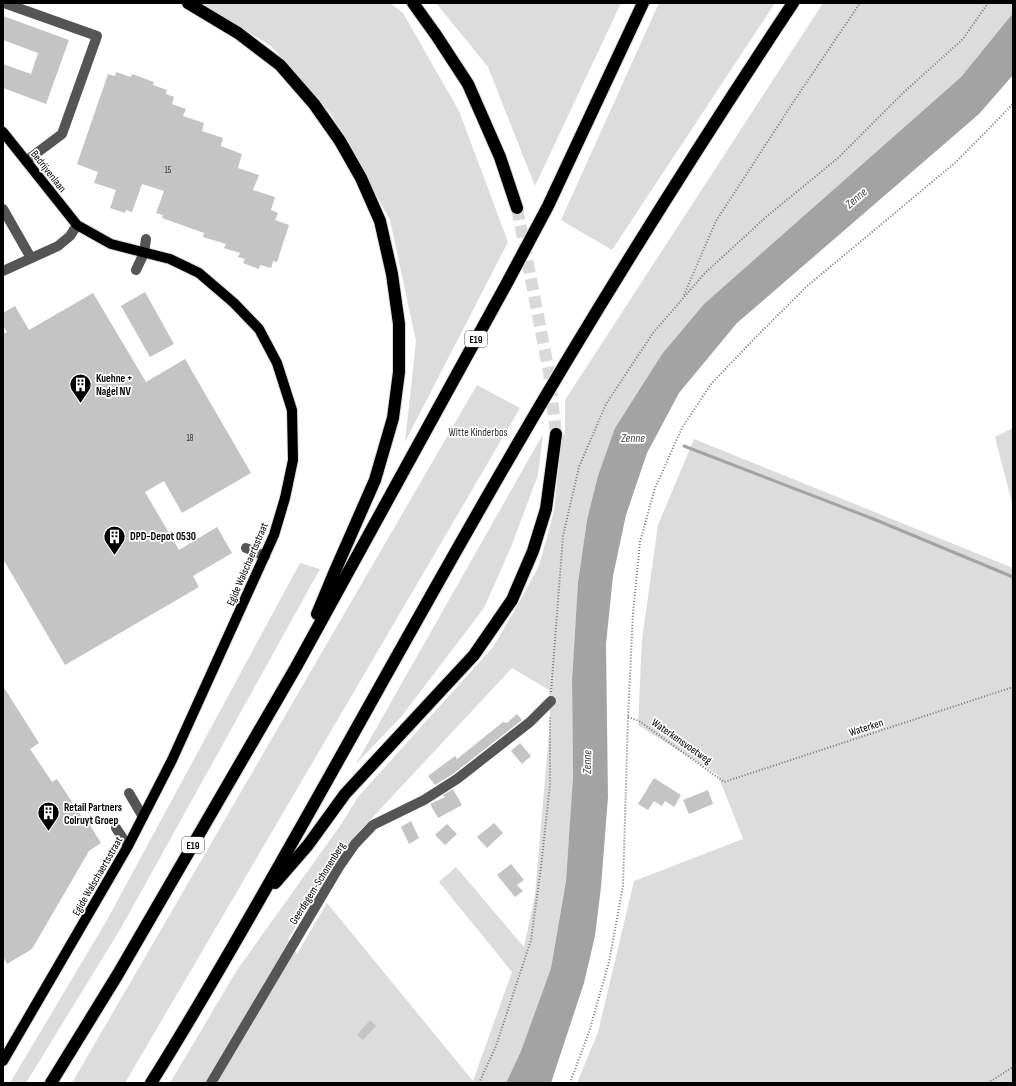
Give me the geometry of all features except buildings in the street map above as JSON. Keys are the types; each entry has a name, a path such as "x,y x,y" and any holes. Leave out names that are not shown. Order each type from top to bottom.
{"highway":[{"path":"188,3 238,33 280,65 314,104 340,141 361,178 380,221 392,274 398,324 399,372 393,418 375,480 335,571 296,667"},
{"path":"413,3 468,84 500,157 517,208"},
{"name":"E19","path":"51,1083 118,974 296,667 548,206 643,3"},
{"path":"151,1083 189,1023 258,904 484,502 578,343 649,225 735,90 793,3"},
{"path":"258,904 308,845 345,794 474,654 512,600 533,551 546,509 556,434"}],"main road":[{"name":"Bedrijvenlaan","path":"3,132 77,225"},
{"name":"Egide Walschaertsstraat","path":"3,1061 128,846 172,760 274,535 281,513 293,460 292,410 277,363 259,329 234,303 199,273 170,259 111,244 77,225"}],"street":[{"path":"4,3 98,36 62,134 26,161"},
{"path":"3,210 31,258"},
{"path":"3,271 58,246 70,236 77,225"},
{"path":"136,270 144,253 146,239"},
{"path":"246,548 265,556"},
{"name":"Geerdegem-Schonenberg","path":"211,1083 339,867 355,844 373,825 424,800 457,779 530,722 551,701"},
{"path":"129,793 143,817"},
{"path":"116,828 128,846"}],"path":[{"path":"683,298 716,221 860,3"},
{"path":"480,1083 496,1046 531,940 550,784 551,701 563,536 579,467 606,404 653,333 704,274 766,217 838,158 904,92 963,39 988,3"},
{"path":"570,1083 589,1032 609,962 623,886 633,613 640,542 655,488 682,428 711,384 806,287 956,162 1013,104"},
{"name":"Waterken","path":"724,782 1013,686"},
{"name":"Waterkensvoetweg","path":"628,717 639,721 724,782"},
{"path":"988,1083 1013,1067"}],"green space":[{"path":"200,3 390,3 403,13 459,111 508,242 405,442 416,341 390,220 331,114 271,46"},
{"path":"436,3 621,3 535,186 488,67"},
{"path":"659,3 775,3 612,250 561,220"},
{"path":"823,3 1013,3 1013,13 961,77 704,304 662,354 615,428 587,520 578,582 572,680 573,776 566,881 551,968 521,1051 506,1083 170,1083 237,970 342,823 358,797 493,647 516,608 539,566 554,511 562,435 565,434 565,400","holes":["512,668 549,690 550,721 535,895 524,947 456,867 439,882 512,972 473,1081 327,903 297,954 288,939 343,851 357,834"]},
{"name":"Witte Kinderbos","path":"477,385 520,408 125,1083 72,1083"},
{"path":"1013,428 1013,507 995,437"},
{"path":"543,434 538,475 511,547 484,608 401,717 356,764"},
{"path":"694,439 1013,568 1013,1083 577,1083 598,1032 634,881 743,839 718,775 638,725 642,640 658,525"},
{"path":"300,563 320,569 121,928 26,1083 10,1083 107,920"}],"water":[{"name":"Zenne","path":"1013,13 1013,75 979,114 737,323 679,393 647,453 626,515 613,576 606,644 608,797 601,887 595,936 584,983 551,1083 506,1083 521,1051 551,968 566,881 573,776 572,680 578,582 587,520 598,476 615,428 662,354 704,304 961,77"}],"waterway":[{"path":"684,446 876,520 1013,577"}],"tunnel":[{"path":"517,208 549,372 556,434"}],"place":[{"name":"Kuehne + Nagel NV","path":"80,404"},
{"name":"DPD-Depot 0530","path":"115,556"},
{"name":"Retail Partners Colruyt Groep","path":"49,832"}]}
